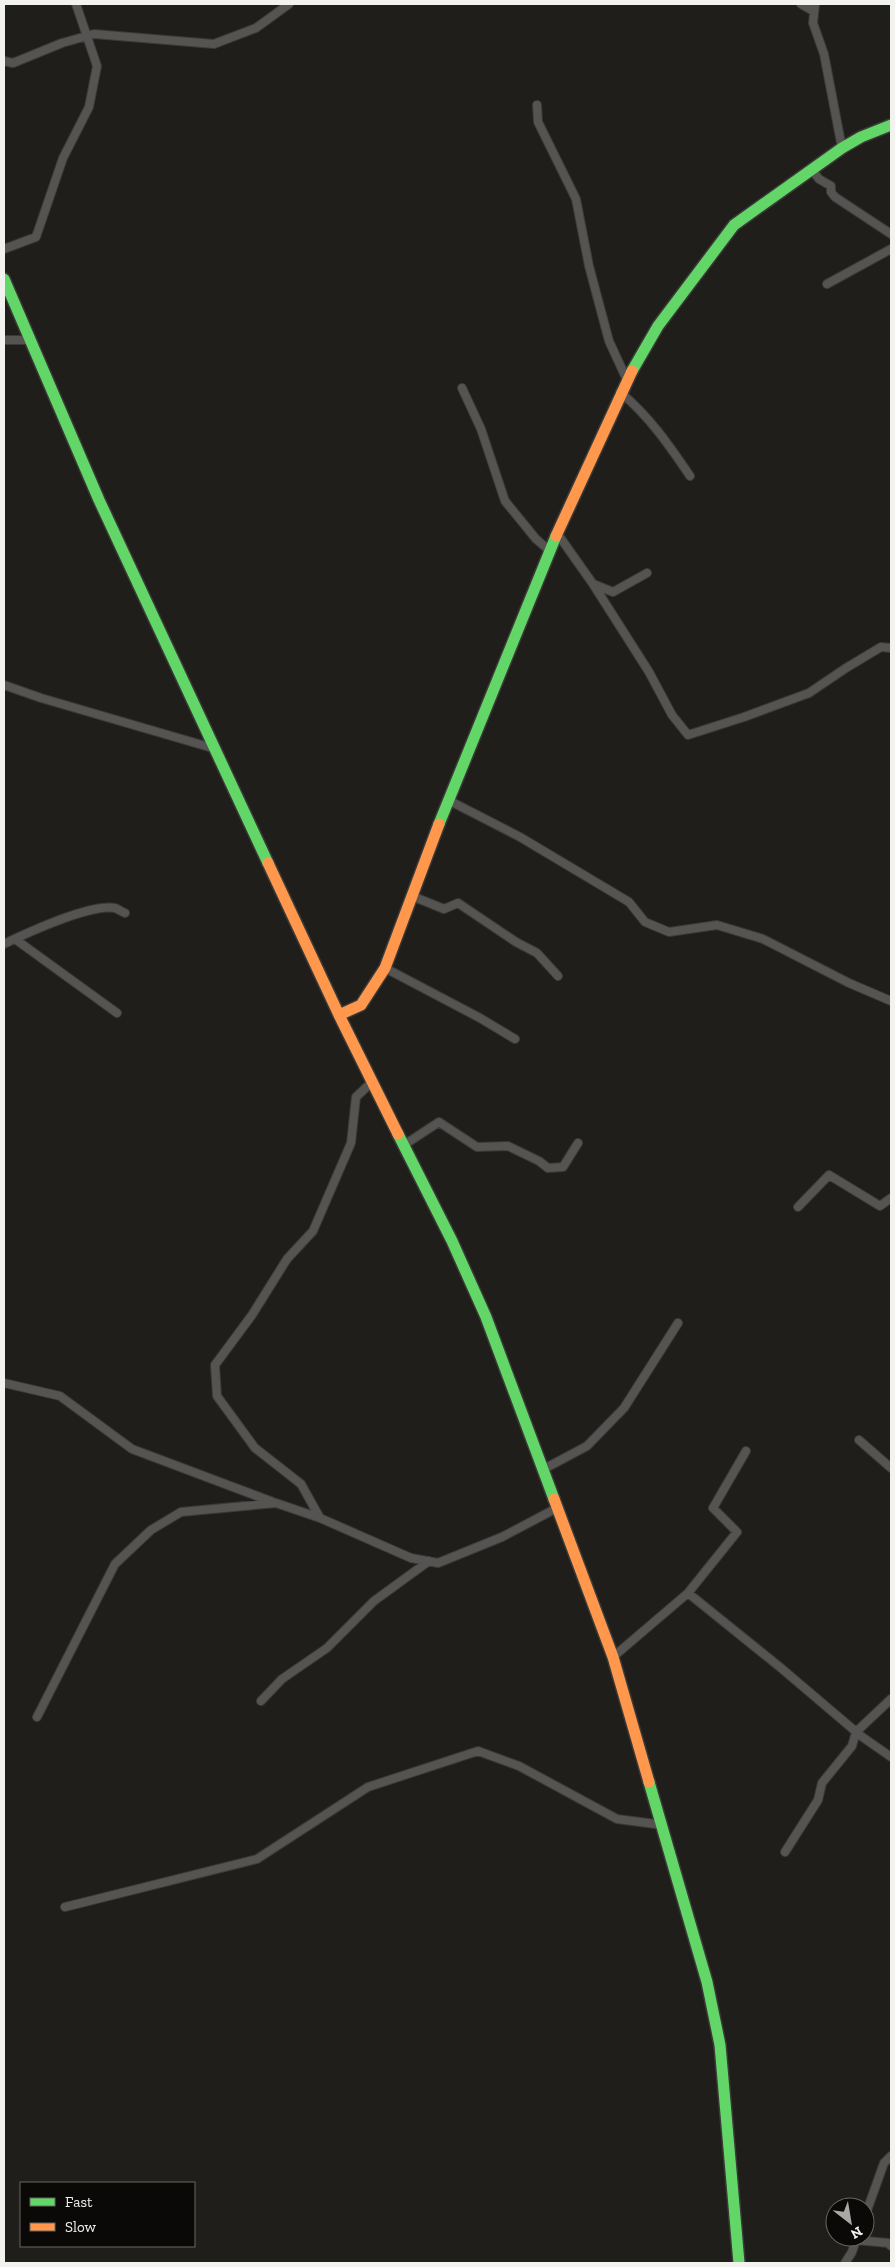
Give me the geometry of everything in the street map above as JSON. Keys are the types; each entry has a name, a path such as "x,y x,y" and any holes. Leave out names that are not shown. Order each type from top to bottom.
{"main road":[{"path":"340,1015 361,1005 385,968 448,800 557,533 620,392 658,326 734,225 842,148 861,137 891,125"},
{"path":"4,279 100,500 216,750 372,1082 452,1241 486,1317 557,1508 612,1657 663,1825 707,1982 720,2045 739,2263"}],"street":[{"path":"4,249 36,236 63,158 88,107 97,66 76,4"},
{"path":"4,61 13,63 62,43 94,34 214,44 256,28 289,4"},
{"path":"801,4 814,8 812,23 824,54 842,148"},
{"path":"538,104 538,122 576,199 588,266 609,341 627,380"},
{"path":"812,170 819,179 831,186 831,192 835,197 891,234"},
{"path":"827,284 891,249"},
{"path":"4,340 29,340"},
{"path":"462,388 481,429 505,501 536,539 550,551"},
{"path":"620,392 658,430 690,476"},
{"path":"557,533 593,584 650,672 672,715 688,735 809,693 846,668 881,648 891,648"},
{"path":"593,584 613,592 647,573"},
{"path":"4,685 216,750"},
{"path":"448,800 520,837 629,902 645,922 669,932 717,925 763,939 850,983 891,1001"},
{"path":"412,896 444,909 458,903 516,942 537,953 558,976"},
{"path":"4,944 56,922 98,909 115,908 125,913"},
{"path":"15,939 117,1013"},
{"path":"385,968 480,1018 515,1039"},
{"path":"320,1518 301,1484 255,1448 218,1396 215,1365 252,1315 287,1259 313,1231 351,1143 356,1097 372,1082"},
{"path":"404,1145 438,1122 477,1147 508,1146 539,1161 548,1168 563,1168 578,1143"},
{"path":"798,1208 830,1175 880,1206 891,1198"},
{"path":"542,1470 587,1446 624,1408 678,1323"},
{"path":"4,1383 60,1396 132,1449 320,1518 411,1558 438,1562 502,1537 557,1508"},
{"path":"859,1440 891,1468"},
{"path":"612,1657 688,1593 737,1532 713,1508 746,1452"},
{"path":"37,1717 115,1564 151,1530 181,1512 276,1503"},
{"path":"261,1702 282,1679 327,1648 374,1601 429,1561"},
{"path":"688,1593 856,1732 891,1757"},
{"path":"785,1852 818,1800 822,1783 852,1746 856,1732 891,1699"},
{"path":"65,1907 257,1859 368,1788 478,1751 519,1766 617,1819 663,1825"},
{"path":"872,2197 884,2163 891,2156"},
{"path":"875,2241 888,2243 891,2246"},
{"path":"845,2263 853,2247"}],"traffic: fast":[{"path":"632,371 658,326 734,225 842,148 861,137 891,125"},
{"path":"4,279 99,500 268,863"},
{"path":"439,824 556,536"},
{"path":"398,1134 452,1241 486,1317 554,1499"},
{"path":"649,1782 707,1982 720,2045 739,2263"}],"traffic: slow":[{"path":"556,536 632,371"},
{"path":"339,1015 361,1005 385,968 439,824"},
{"path":"268,863 339,1015 398,1134"},
{"path":"554,1499 613,1657 649,1782"}]}
